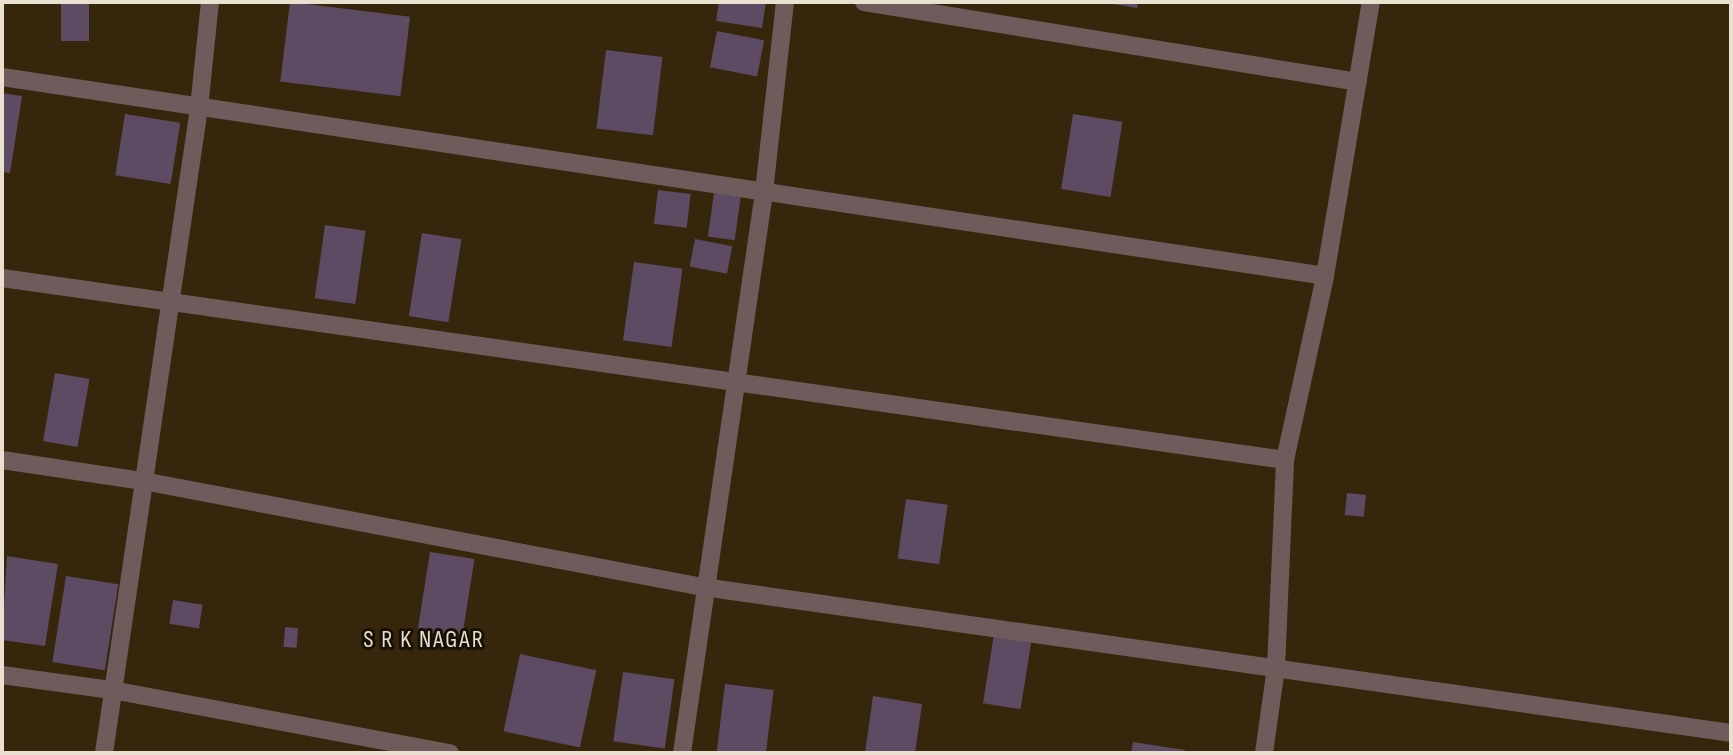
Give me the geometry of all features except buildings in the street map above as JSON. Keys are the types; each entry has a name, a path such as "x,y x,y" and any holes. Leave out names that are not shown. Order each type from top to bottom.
{"street":[{"path":"104,753 199,108 211,2"},
{"path":"682,753 703,587 764,192 785,2"},
{"path":"863,2 1358,82"},
{"path":"1264,753 1276,668 1285,460 1325,276 1370,2"},
{"path":"2,77 1325,276"},
{"path":"2,278 170,304 1285,460"},
{"path":"2,460 143,481 703,587 1731,733"},
{"path":"2,675 112,690 450,753"}],"district":[{"name":"S R K NAGAR","path":"424,640"}]}
